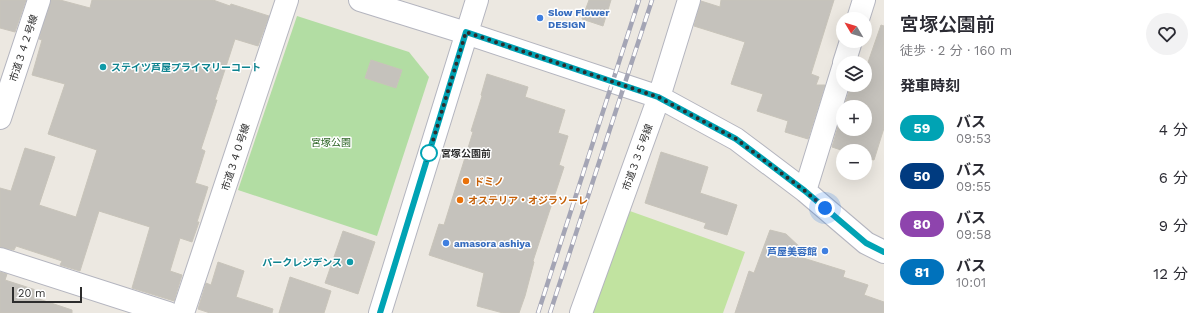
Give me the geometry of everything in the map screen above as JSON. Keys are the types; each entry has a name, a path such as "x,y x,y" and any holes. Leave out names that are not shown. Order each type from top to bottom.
{"street":[{"name":"市道３４２号線","path":"0,118 39,0"},
{"name":"市道３４０号線","path":"183,313 287,0"},
{"path":"360,0 466,32 658,97 736,139 805,191 866,243 884,252"},
{"path":"380,313 477,0"},
{"name":"市道３３５号線","path":"581,313 658,97 689,0"},
{"path":"860,12 864,0"},
{"path":"805,191 836,91"},
{"path":"0,259 168,313"}],"green space":[{"name":"宮塚公園","path":"297,16 409,52 429,77 377,236 238,190"},
{"path":"627,210 745,252 723,313 593,313"}],"building":[{"path":"0,0 26,0 15,32 0,28"},
{"path":"51,0 60,0 90,8 92,0 213,0 269,16 258,46 235,39 201,149 205,151 195,183 208,187 197,222 199,222 192,242 180,238 170,271 182,275 174,301 132,288 150,227 99,211 80,271 60,265 62,261 16,246 14,250 0,247 0,188 11,191 25,148 55,157 39,205 76,217 97,150 48,134 65,84 32,75 42,40 39,39"},
{"path":"589,0 611,0 603,26 582,19"},
{"path":"721,0 834,0 811,74 819,77 816,85 825,85 808,139 785,132 788,121 757,111 763,94 731,84 745,42 694,26 701,1 720,7"},
{"path":"881,25 884,26 884,128 874,160 872,160 872,144 836,144 836,148 832,147 836,134 836,136 872,136 872,100 846,100 849,92 872,92 872,56 870,56"},
{"path":"371,60 402,70 396,88 365,78"},
{"path":"487,74 528,87 525,97 565,110 558,133 568,136 559,165 564,167 533,261 525,296 519,313 503,313 477,306 484,273 429,255 439,224 444,225 473,132 471,131"},
{"path":"661,152 708,167 700,193 737,205 727,235 704,228 706,223 645,203"},
{"path":"770,230 786,234 803,250 800,257 845,271 843,277 868,285 864,295 884,302 884,313 735,313 749,271 754,273"},
{"name":"パークレジデンス","path":"343,231 375,242 358,294 325,283"},
{"path":"218,262 244,271 236,297 273,309 272,313 210,313 198,309 206,283 211,285"},
{"path":"0,272 7,274 5,280 42,292 39,299 72,310 72,313 0,313"},
{"path":"290,277 331,291 324,313 279,313"}],"railway":[{"path":"538,313 639,0"},
{"path":"550,313 652,0"}],"bus line":[{"name":"59","path":"380,313 466,32 658,97 736,139 805,191 866,243 884,252"}],"place":[{"name":"Slow Flower DESIGN","path":"540,18"},
{"name":"ステイツ芦屋プライマリーコート","path":"103,67"},
{"name":"宮塚公園前","path":"429,153"},
{"name":"ドミノ","path":"466,181"},
{"name":"オステリア・オジラソーレ","path":"460,200"},
{"name":"amasora ashiya","path":"446,243"},
{"name":"芦屋美蓉館","path":"825,251"},
{"name":"パークレジデンス","path":"350,262"}],"route":[{"path":"429,153 427,160 466,32 658,97 736,139 825,208"}]}
